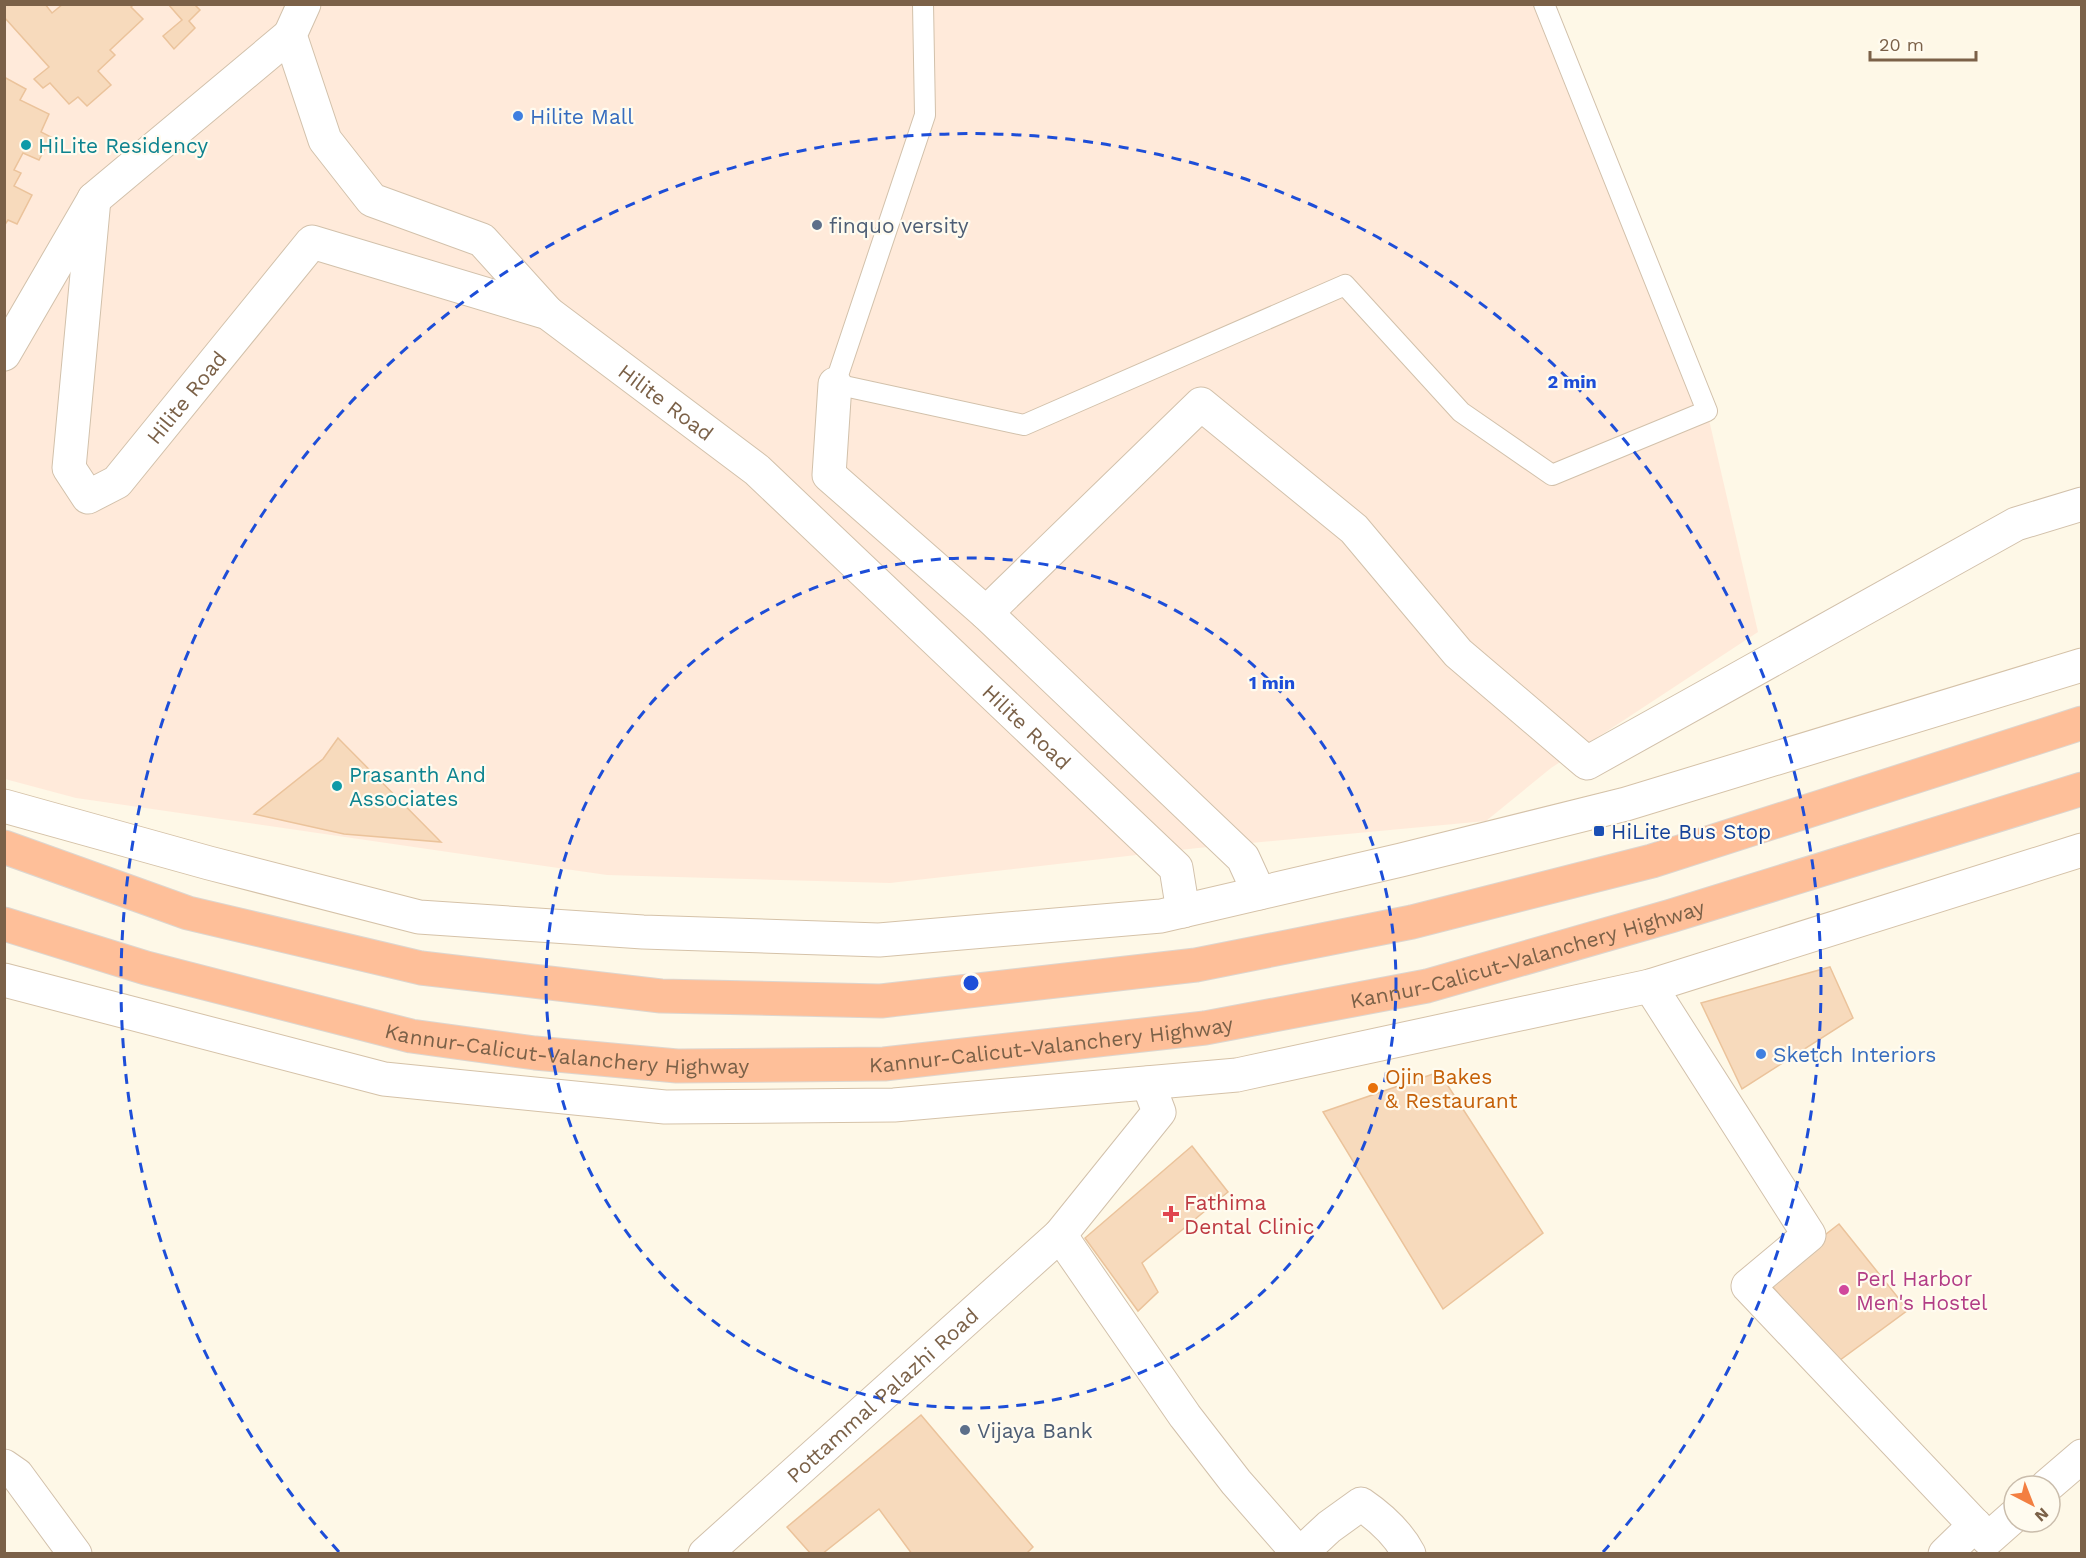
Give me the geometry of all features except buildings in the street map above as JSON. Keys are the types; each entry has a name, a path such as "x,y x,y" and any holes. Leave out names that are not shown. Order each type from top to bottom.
{"highway":[{"path":"4,848 188,913 421,968 661,996 881,1001 1196,965 1412,922 1652,861 2082,723"},
{"name":"Kannur-Calicut-Valanchery Highway","path":"4,924 146,968 411,1036 535,1053 677,1066 884,1064 1205,1028 1427,986 1671,916 2082,789"}],"street":[{"path":"4,354 94,199 291,35 304,4"},
{"path":"291,35 324,140 372,200 482,240 548,313"},
{"name":"Hilite Road","path":"94,199 69,468 88,497 117,482 312,242 548,313 757,471 1176,868 1183,911"},
{"path":"835,384 829,475 986,613 1244,858 1259,893"},
{"path":"986,613 1201,404 1354,529 1458,653 1587,763 2016,524 2082,504"},
{"path":"4,806 209,863 419,917 643,932 879,940 1161,916 1183,911 1626,804 2082,665"},
{"path":"4,980 384,1079 665,1107 894,1105 1237,1075 1650,986 2082,850"},
{"path":"1650,986 1809,1235 1748,1286 1988,1539 2002,1527"},
{"name":"Pottammal Palazhi Road","path":"705,1554 1060,1234 1159,1112 1148,1083"},
{"path":"1060,1234 1185,1416 1236,1482 1299,1554 1329,1527 1360,1504 1378,1515 1409,1554"},
{"path":"2061,1474 2082,1456"},
{"path":"4,1466 17,1475 75,1554"},
{"path":"1945,1554 1976,1526"}],"lane":[{"path":"923,4 925,115 835,384 1024,425 1345,285 1461,412 1552,475 1707,411 1544,4"}],"shaded area":[{"path":"4,5 1544,5 1707,411 1758,632 1551,768 1486,821 1198,848 890,883 607,875 76,798 5,779"}],"place":[{"name":"Hilite Mall","path":"518,116"},
{"name":"HiLite Residency","path":"26,145"},
{"name":"finquo versity","path":"817,225"},
{"name":"Prasanth And Associates","path":"337,786"},
{"name":"HiLite Bus Stop","path":"1599,831"},
{"name":"Sketch Interiors","path":"1761,1054"},
{"name":"Ojin Bakes & Restaurant","path":"1373,1088"},
{"name":"Fathima Dental Clinic","path":"1171,1214"},
{"name":"Perl Harbor Men's Hostel","path":"1844,1290"},
{"name":"Vijaya Bank","path":"965,1430"}]}
